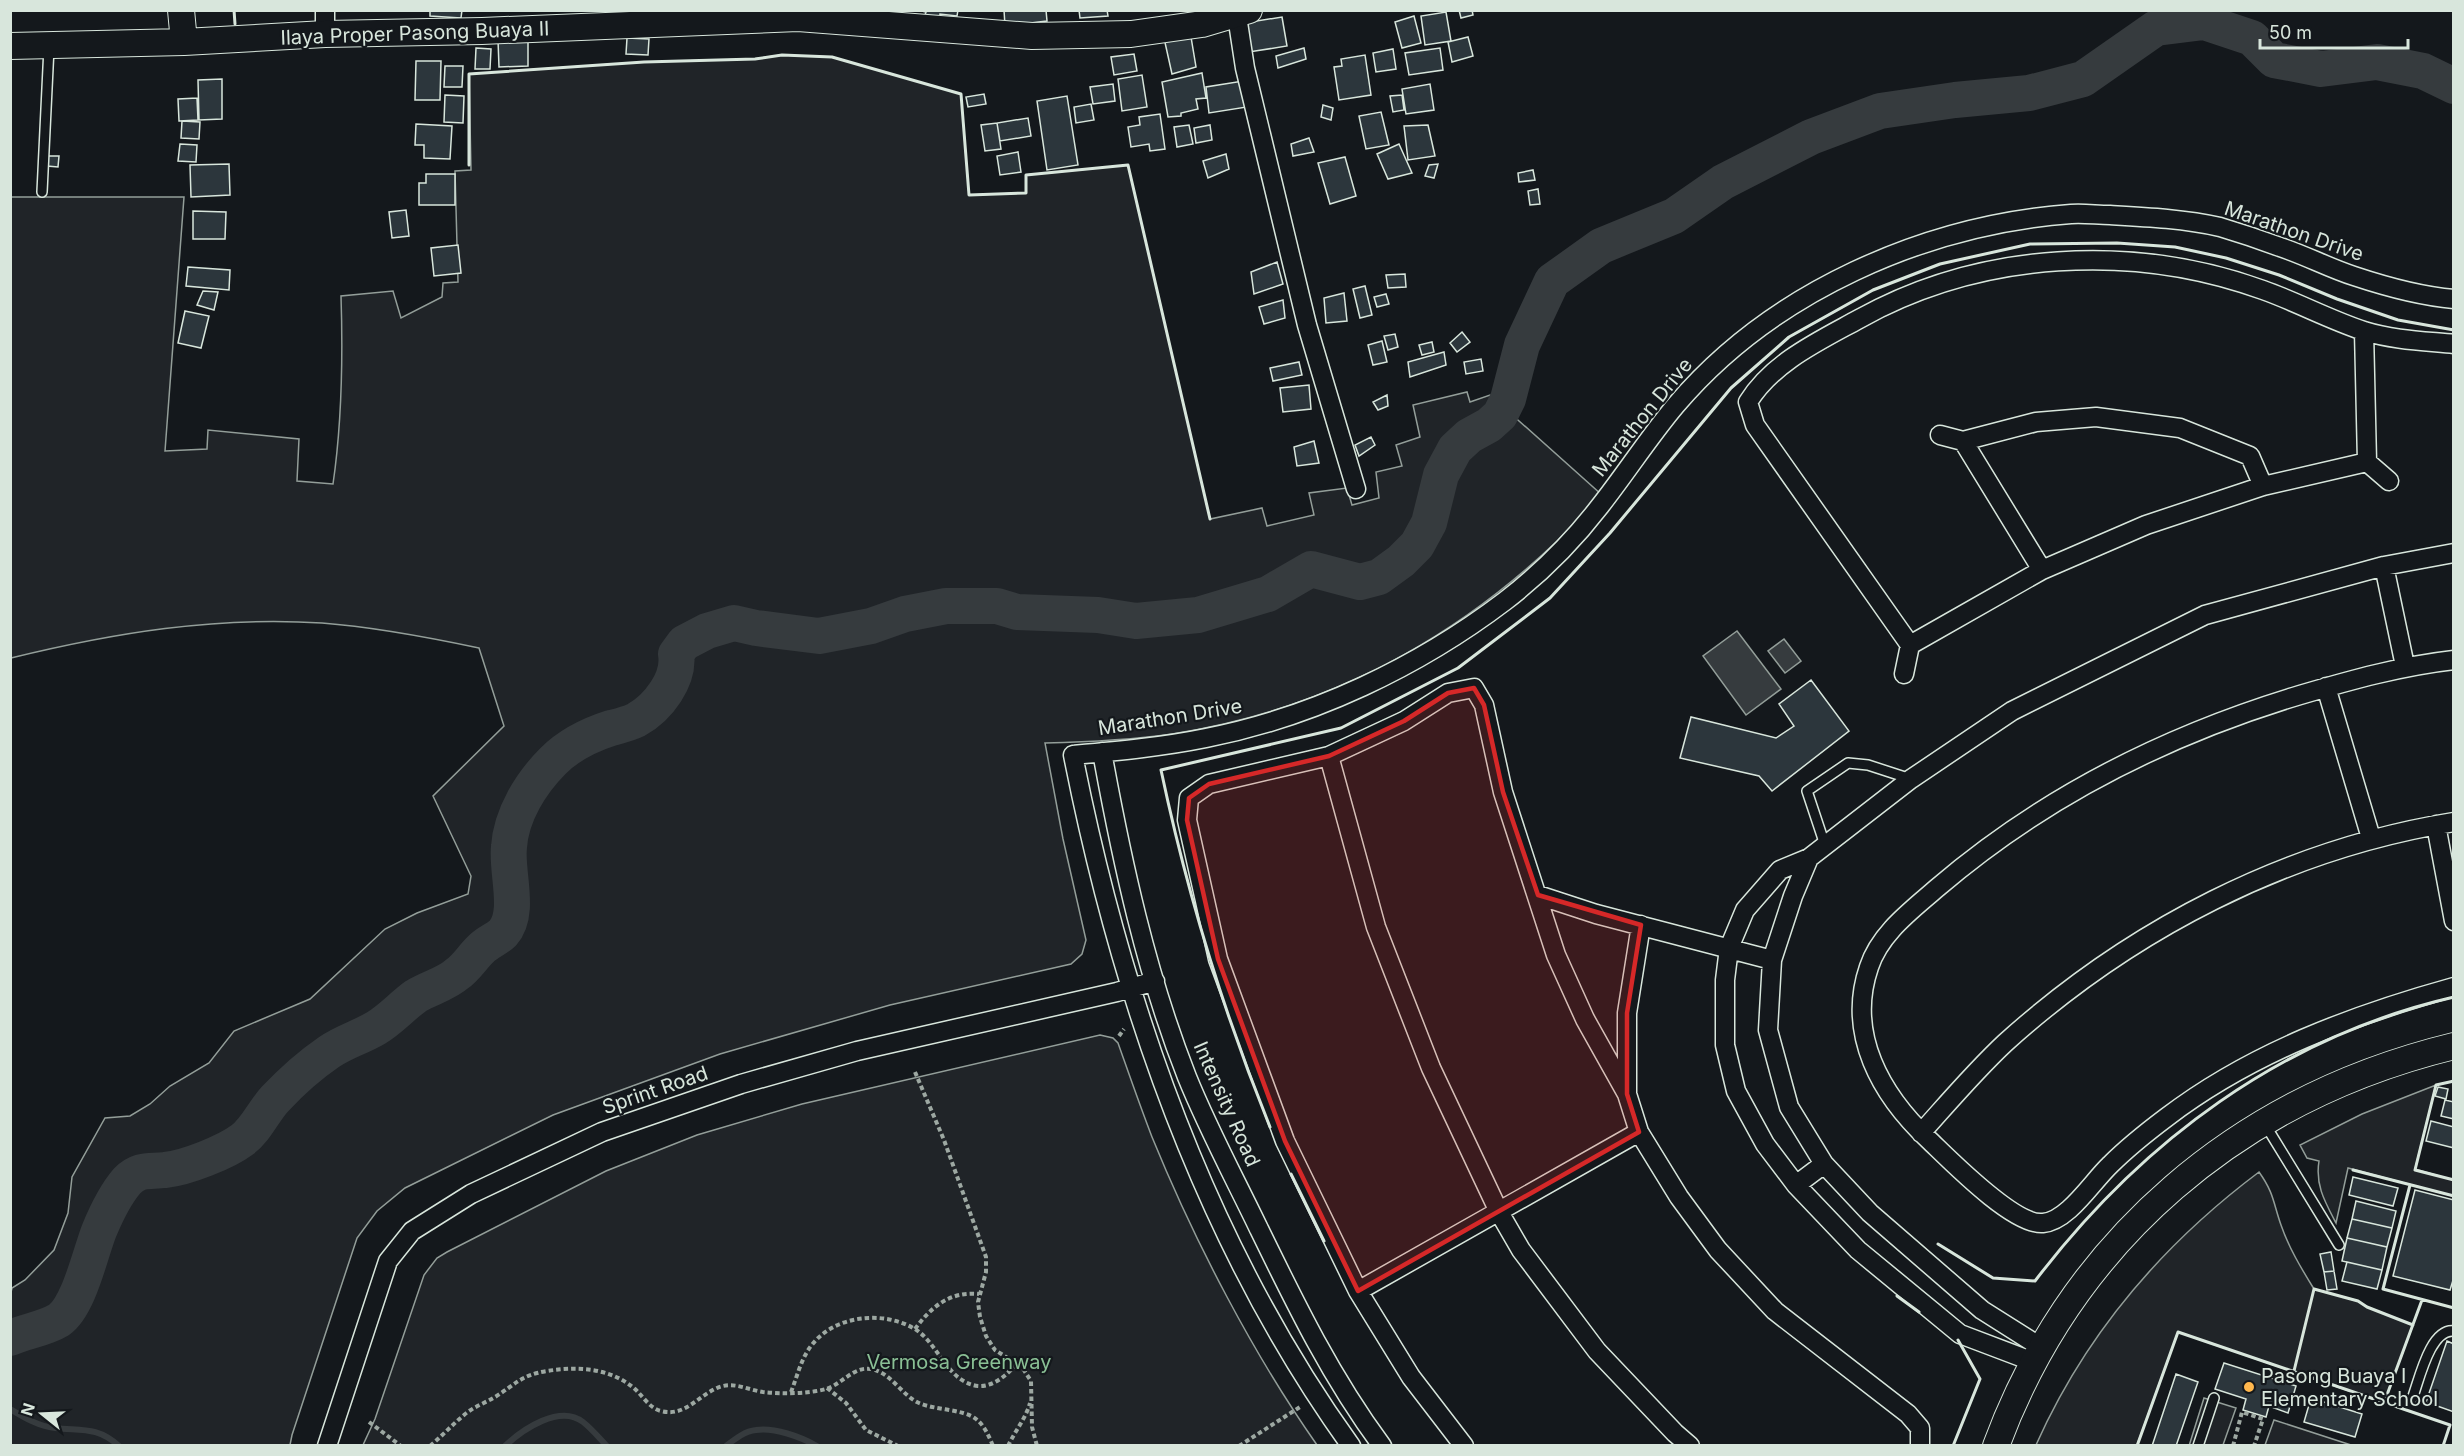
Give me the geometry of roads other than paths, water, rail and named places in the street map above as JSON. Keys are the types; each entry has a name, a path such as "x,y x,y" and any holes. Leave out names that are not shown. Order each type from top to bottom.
{"street":[{"path":"181,10 184,42"},
{"path":"1241,12 1245,68 1308,325 1356,489"},
{"name":"Ilaya Proper Pasong Buaya II","path":"10,46 49,47 184,42 325,22 482,32 798,18 1032,36 1131,34 1202,24 1241,12"},
{"name":"Marathon Drive","path":"1130,988 1101,888 1072,755 1205,739 1278,720 1348,694 1430,651 1506,600 1555,557 1597,510 1675,406 1723,354 1778,316 1858,267 1935,238 2012,221 2074,213 2138,216 2218,227 2283,248 2352,276 2420,296 2454,300"},
{"path":"1904,674 1910,645 1755,425 1748,402 1757,388 1800,351 1884,305 1967,276 2046,262 2118,260 2196,270 2262,289 2364,331 2399,339 2454,344"},
{"path":"2364,331 2367,462 2389,481"},
{"path":"1940,435 1963,441 2036,422 2096,417 2180,428 2250,456 2264,486"},
{"path":"1963,441 2042,570"},
{"path":"1910,645 2042,570 2146,525 2264,486 2367,462"},
{"path":"2038,1355 1960,1334 1858,1250 1796,1185 1765,1144 1736,1091 1725,1045 1725,980 1729,948 1745,910 1780,870 1809,858 1911,779 2012,711 2205,615 2384,566 2454,553"},
{"path":"2384,566 2405,666"},
{"path":"2454,660 2405,666 2239,714 2160,746 2080,785 1956,871 1909,912 1888,934 1870,963 1862,994 1863,1028 1870,1061 1890,1099 1970,1179 2022,1220 2043,1223 2064,1214 2109,1166 2168,1116 2213,1086 2261,1059 2349,1020 2454,987"},
{"path":"2326,687 2371,838"},
{"path":"1464,1446 1412,1377 1358,1291 1285,1141 1218,959 1187,820 1189,798 1209,784 1329,756 1404,721 1448,693 1474,688 1484,705 1503,792 1556,955 1585,1019 1627,1094 1639,1132 1679,1197 1718,1250 1774,1311 1908,1414 1920,1428 1920,1446"},
{"name":"Intensity Road","path":"1102,753 1129,885 1155,981 1188,1078 1303,1320 1336,1380 1382,1446"},
{"path":"1329,756 1376,927 1431,1068 1498,1212 1533,1267 1597,1352 1690,1446"},
{"path":"1921,1132 2003,1044 2073,985 2125,950 2228,891 2371,838 2445,823 2454,921"},
{"path":"1809,858 1793,896 1772,960 1768,1030 1789,1107 1824,1164 1870,1213 2038,1355"},
{"path":"1538,895 1772,960"},
{"path":"1627,1094 1627,1013 1641,925"},
{"name":"Sprint Road","path":"327,1446 388,1261 412,1231 471,1194 602,1132 741,1084 857,1051 1155,981"},
{"path":"1130,988 1162,1083 1225,1228 1274,1324 1305,1377 1351,1446"},
{"path":"1996,1446 2038,1355 2092,1273 2143,1216 2200,1165 2263,1121 2343,1082 2420,1054 2454,1046"},
{"path":"1358,1291 1639,1132"},
{"path":"1796,1185 1824,1164"}],"lane":[{"path":"42,192 49,47"},
{"path":"1825,845 1807,791 1848,763 1868,765 1911,779"},
{"path":"2263,1121 2339,1245"},
{"path":"2412,1399 2433,1342 2442,1333 2454,1331"},
{"path":"2198,1446 2214,1398"}],"waterway":[{"path":"10,1338 53,1323 66,1313 78,1292 108,1211 127,1181 145,1171 165,1170 194,1163 235,1145 251,1131 281,1093 315,1062 334,1048 381,1024 416,996 453,977 484,946 503,933 508,925 512,904 509,857 511,835 518,812 530,789 553,761 573,745 595,734 636,720 652,708 671,683 675,673 676,654 684,643 707,631 734,623 819,636 871,626 905,614 946,606 997,606 1017,612 1098,615 1136,621 1198,615 1268,594 1311,569 1360,582 1379,577 1401,561 1417,545 1429,523 1441,475 1455,449 1469,436 1489,425 1500,415 1508,399 1522,345 1552,281 1601,246 1674,216 1723,182 1811,137 1880,111 1955,100 2029,93 2083,79 2156,28 2204,22 2252,38 2274,60 2321,69 2377,62 2423,71 2454,86"},
{"path":"10,1409 43,1425 96,1432 119,1446"},
{"path":"505,1446 532,1426 553,1417 564,1416 574,1417 583,1422 607,1446"},
{"path":"726,1446 744,1434 763,1429 803,1439 817,1446"}],"place":[{"name":"Pasong Buaya I Elementary School","path":"2249,1387"}],"park label":[{"name":"Vermosa Greenway","path":"959,1362"}]}
